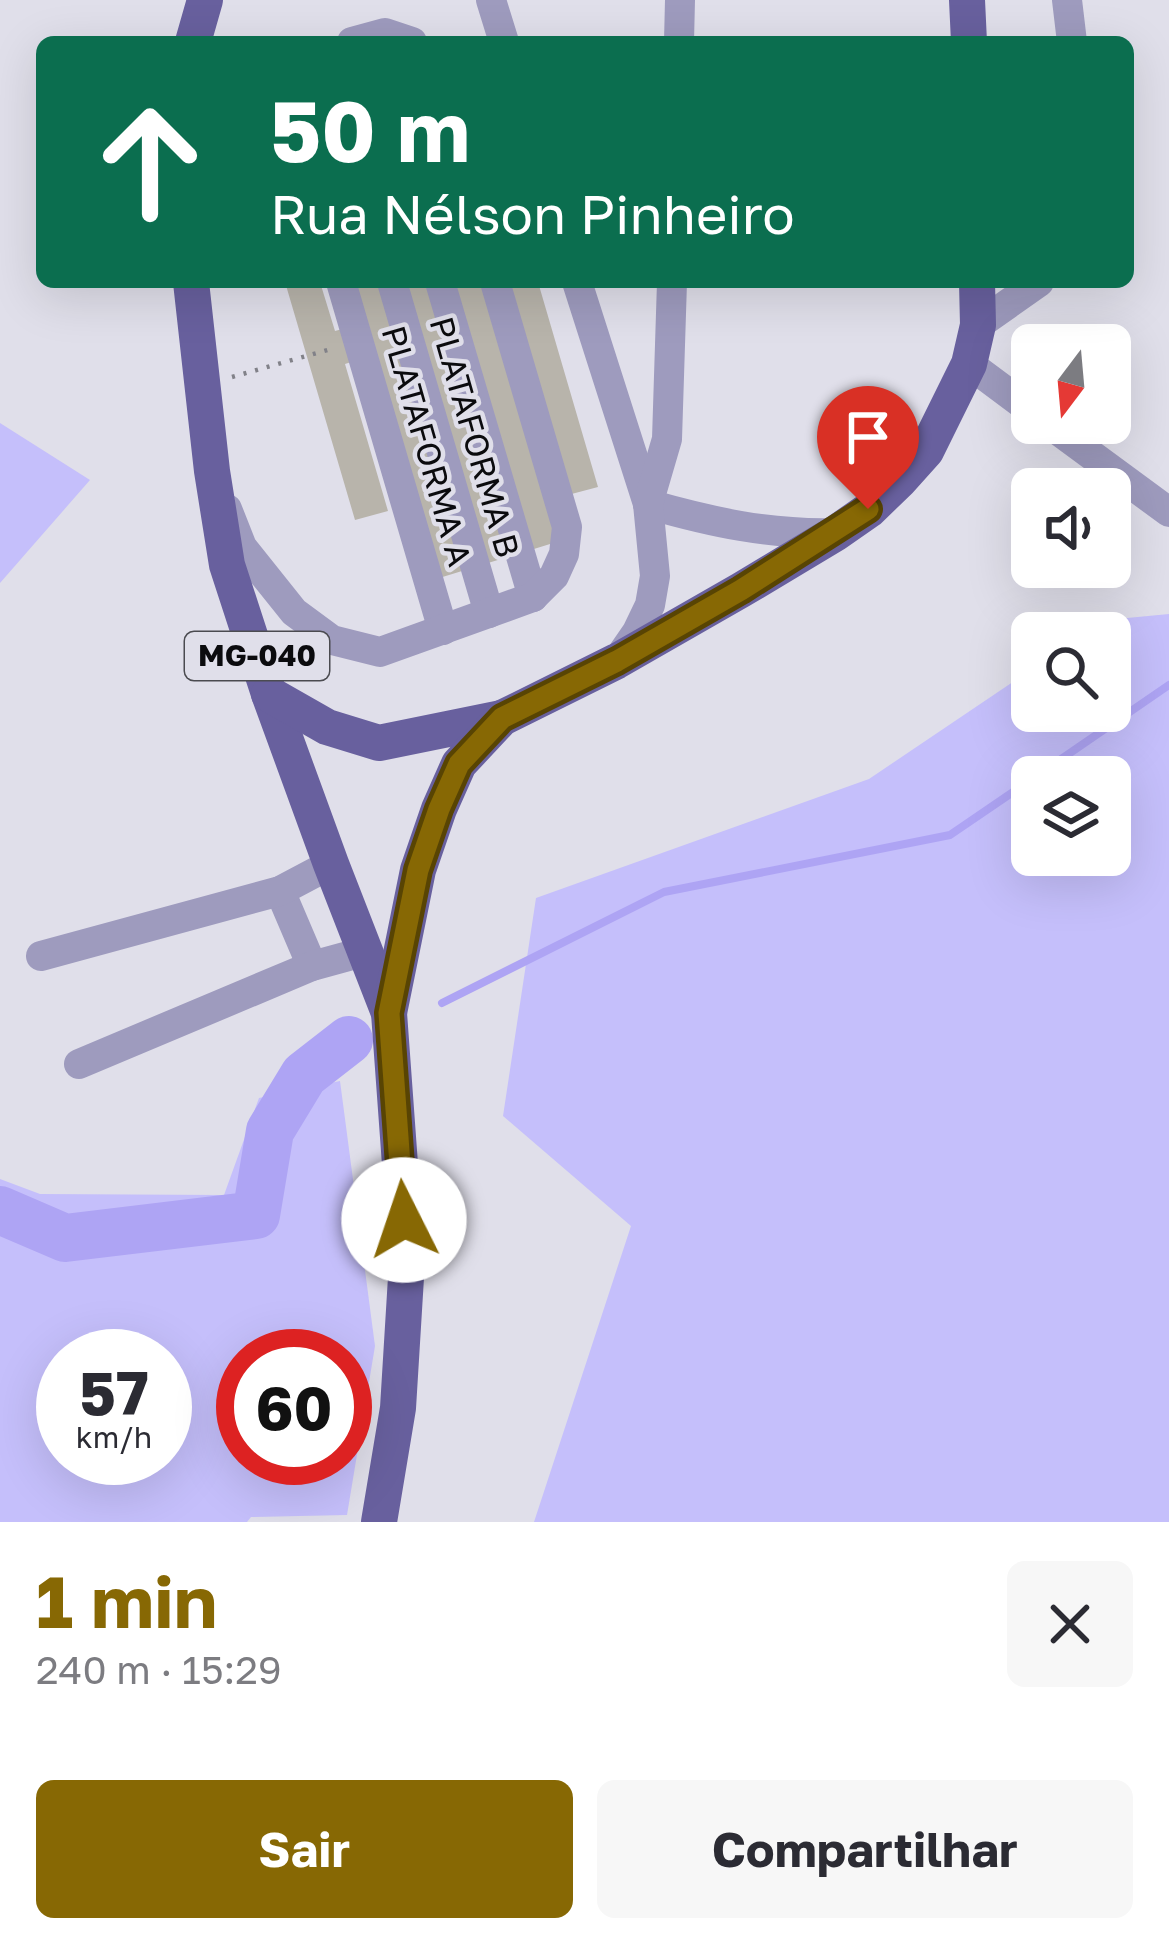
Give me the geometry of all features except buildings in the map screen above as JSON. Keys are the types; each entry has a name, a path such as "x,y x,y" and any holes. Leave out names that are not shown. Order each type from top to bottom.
{"main road":[{"path":"195,36 205,0"},
{"path":"967,0 969,36"},
{"name":"MG-040","path":"192,288 226,565 269,694 389,1013"},
{"name":"MG-040","path":"380,1522 398,1408 407,1261 389,1013 418,870 459,764 502,718 617,661 836,532 884,495 926,451 969,364 978,325 977,288"},
{"path":"269,694 327,727 379,743 502,718"}],"street":[{"path":"491,0 502,36"},
{"path":"679,36 680,0"},
{"path":"1067,0 1071,36"},
{"name":"PLATAFORMA A","path":"343,288 443,630"},
{"name":"PLATAFORMA B","path":"394,288 489,613"},
{"path":"442,288 533,597"},
{"path":"212,471 242,547 295,612 332,640 380,652 533,597 554,576 564,554 567,527 497,288"},
{"path":"579,288 648,504 655,576 650,605 617,661"},
{"path":"648,504 667,439 672,288"},
{"path":"978,325 1030,288"},
{"path":"969,364 1011,395"},
{"path":"1077,444 1169,512"},
{"path":"648,504 739,527 792,534 836,532"},
{"path":"41,956 280,891 331,864"},
{"path":"280,891 312,967"},
{"path":"79,1064 312,967 363,952"}],"shaded area":[{"path":"0,423 90,480 0,583"},
{"path":"1169,614 1169,1522 534,1522 631,1226 503,1116 536,898 869,779 1011,683 1011,732 1131,732 1131,618"},
{"path":"340,1081 375,1346 372,1364 372,1329 216,1329 216,1485 352,1485 347,1515 251,1517 247,1522 0,1522 0,1179 40,1194 224,1195 259,1098"}],"waterway":[{"path":"1066,756 1169,685"},
{"path":"442,1003 664,892 950,835 1011,793"},
{"path":"0,1210 65,1238 256,1215 270,1131 304,1075 349,1040"}],"route":[{"path":"404,1220 389,1013 418,870 459,764 502,718 617,661 868,509"}]}
